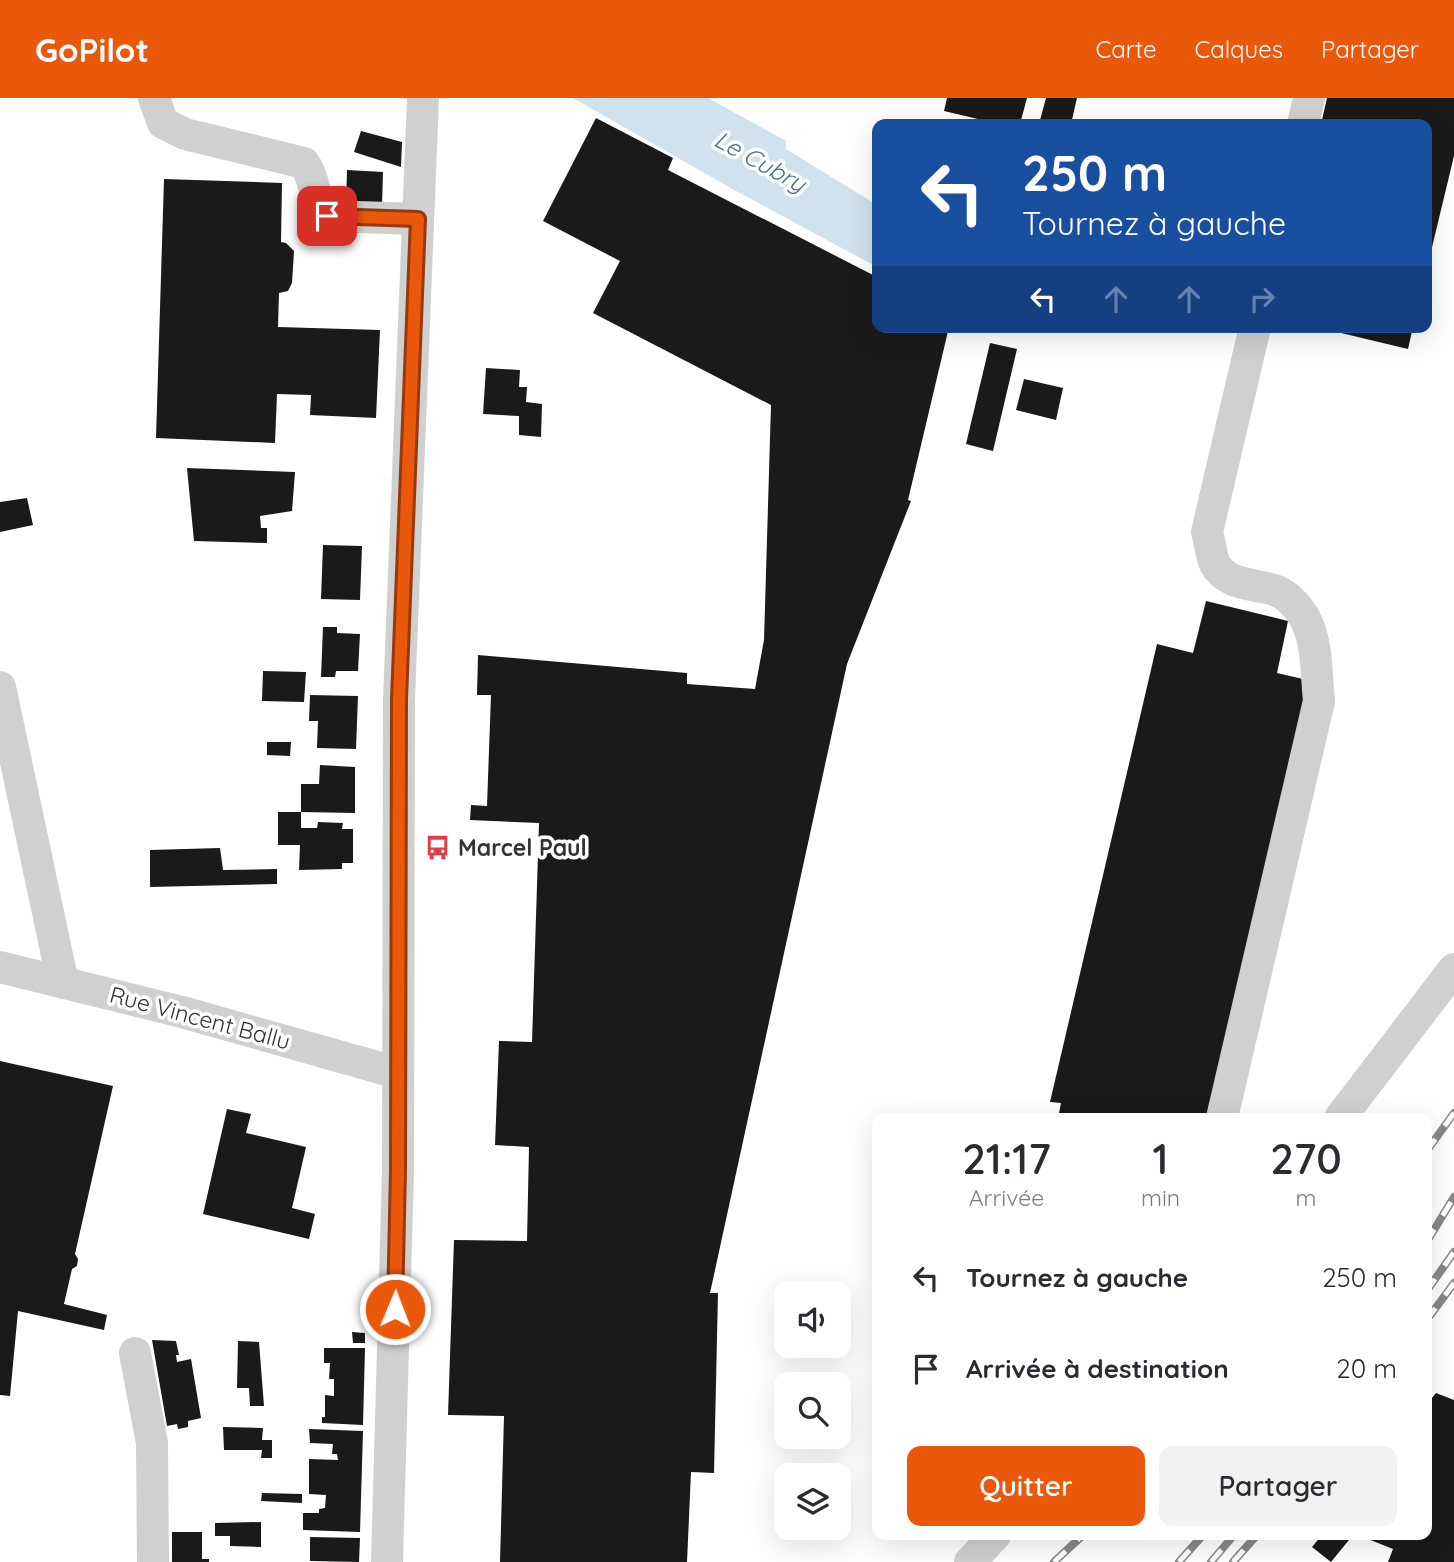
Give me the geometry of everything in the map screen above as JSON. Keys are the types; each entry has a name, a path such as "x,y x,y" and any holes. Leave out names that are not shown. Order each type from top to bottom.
{"street":[{"path":"155,98 163,123 185,134 304,163 312,175 317,205 327,216 418,219"},
{"path":"387,1562 393,1393 398,1073 399,699 423,98"},
{"path":"1304,119 1309,98"},
{"path":"1223,1113 1318,701 1314,643 1304,618 1290,600 1278,591 1239,583 1226,575 1215,564 1208,532 1254,333"},
{"path":"0,687 63,982"},
{"name":"Rue Vincent Ballu","path":"0,967 182,1012 398,1073"},
{"path":"1344,1113 1454,969"},
{"path":"135,1353 152,1443 153,1562"},
{"path":"970,1562 990,1540"}],"water":[{"name":"Le Cubry","path":"573,98 708,98 786,141 786,149 872,202 872,264"}],"building":[{"path":"947,98 1027,98 1021,119 978,119 944,111"},
{"path":"1046,98 1077,98 1072,119 1040,119"},
{"path":"1327,98 1454,98 1454,156 1432,247 1432,119 1322,119"},
{"path":"596,118 673,158 668,170 872,274 872,333 948,333 908,500 911,501 847,664 710,1293 718,1293 714,1473 691,1472 687,1562 500,1562 504,1416 448,1415 454,1240 527,1241 529,1147 495,1145 499,1041 532,1042 539,823 470,820 471,805 487,806 491,695 477,695 478,655 687,673 687,684 755,689 764,640 771,405 593,313 620,261 543,221"},
{"path":"361,131 402,142 401,167 354,152"},
{"path":"347,170 383,172 382,206 346,205"},
{"path":"164,179 282,183 281,242 294,251 292,283 288,291 279,293 278,327 380,330 376,418 310,415 311,395 277,394 275,443 156,438"},
{"path":"1341,333 1412,333 1408,349"},
{"path":"990,343 1017,349 993,451 966,444"},
{"path":"486,368 520,370 519,387 527,387 526,402 542,404 541,437 519,435 519,416 483,414"},
{"path":"1024,379 1063,388 1056,420 1016,410"},
{"path":"187,468 295,472 292,511 260,516 261,528 267,528 267,543 194,541"},
{"path":"27,498 33,525 0,532 0,502"},
{"path":"323,545 362,546 360,600 321,599"},
{"path":"1206,601 1288,621 1277,673 1316,682 1213,1113 1059,1113 1061,1103 1050,1102 1157,644 1193,653"},
{"path":"323,627 337,627 337,633 360,634 358,671 336,671 335,677 321,677"},
{"path":"263,671 306,672 304,702 262,701"},
{"path":"310,695 358,696 356,749 317,748 318,721 309,721"},
{"path":"267,742 291,742 290,756 267,755"},
{"path":"320,765 355,767 355,813 301,812 301,784 319,784"},
{"path":"278,812 301,812 301,828 317,828 318,822 343,823 342,829 353,829 353,863 342,863 342,869 299,870 300,845 278,845"},
{"path":"220,848 223,870 277,869 277,884 150,887 150,850"},
{"path":"0,1061 113,1086 75,1254 78,1259 77,1266 72,1269 64,1304 107,1315 104,1330 18,1311 10,1396 0,1395"},
{"path":"227,1109 251,1114 246,1133 306,1147 292,1208 315,1214 309,1239 203,1214"},
{"path":"352,1332 365,1333 365,1343 353,1343"},
{"path":"152,1340 176,1341 179,1355 176,1355 177,1362 191,1359 201,1418 188,1421 188,1427 178,1429 177,1424 167,1426"},
{"path":"238,1341 259,1342 264,1406 250,1406 249,1388 237,1388"},
{"path":"324,1348 365,1348 363,1425 322,1423 322,1417 325,1417 325,1395 334,1396 334,1379 329,1379 330,1363 324,1363"},
{"path":"1436,1393 1454,1400 1454,1562 1388,1562 1393,1549 1370,1540 1432,1540 1432,1398"},
{"path":"223,1427 263,1428 262,1440 272,1440 272,1458 261,1458 262,1450 224,1450"},
{"path":"309,1429 363,1431 360,1532 303,1530 303,1513 319,1513 319,1509 325,1508 326,1495 309,1494 309,1459 338,1460 337,1454 332,1454 333,1444 310,1443"},
{"path":"262,1493 302,1494 302,1503 261,1501"},
{"path":"261,1522 261,1547 230,1546 230,1536 215,1536 215,1523"},
{"path":"172,1532 202,1532 202,1559 209,1559 209,1562 172,1562"},
{"path":"310,1537 360,1538 359,1562 310,1561"},
{"path":"1318,1540 1349,1540 1331,1562 1312,1547"}],"railway":[{"path":"1432,1144 1454,1113"},
{"path":"1432,1233 1454,1197"},
{"path":"1432,1283 1454,1252"},
{"path":"1432,1313 1454,1283"},
{"path":"1054,1562 1078,1540"},
{"path":"1179,1562 1199,1540"},
{"path":"1211,1562 1230,1540"},
{"path":"1233,1562 1253,1540"}],"place":[{"name":"Marcel Paul","path":"438,848"}],"route":[{"path":"327,216 418,219 399,699 395,1309"}]}
